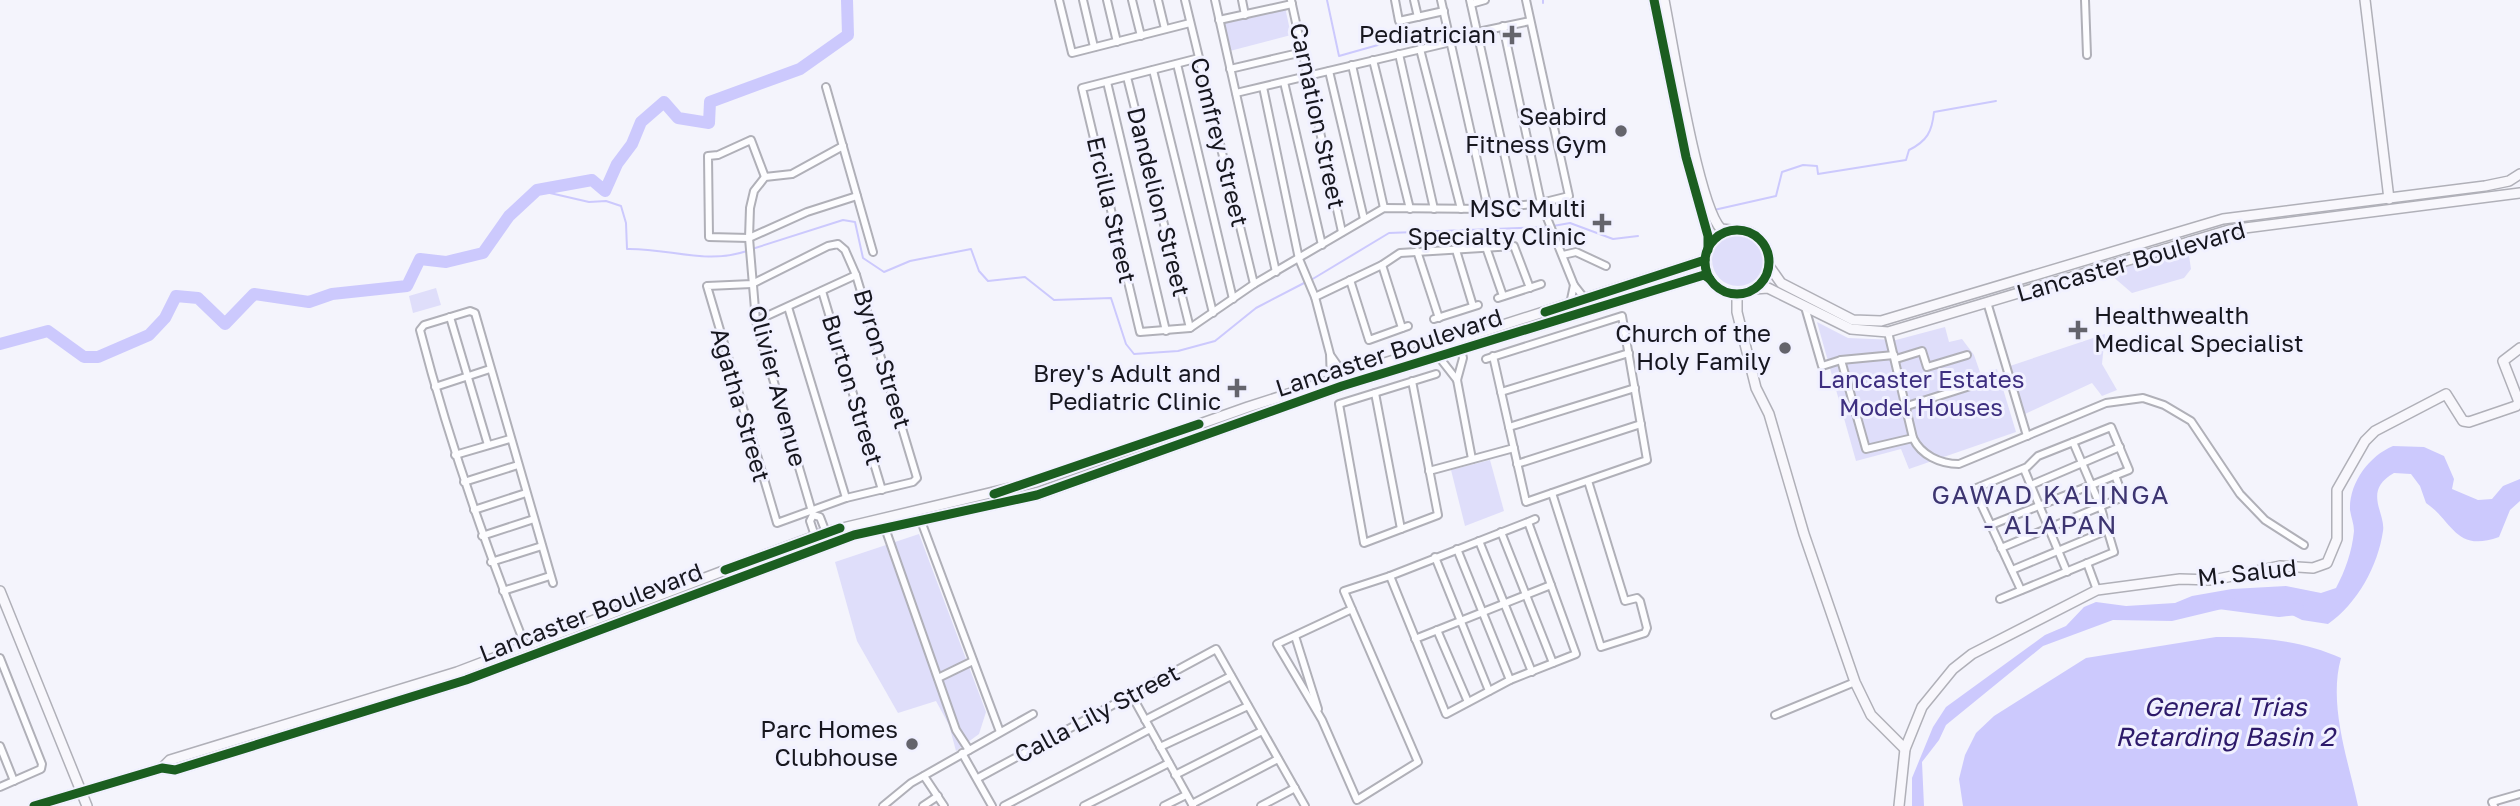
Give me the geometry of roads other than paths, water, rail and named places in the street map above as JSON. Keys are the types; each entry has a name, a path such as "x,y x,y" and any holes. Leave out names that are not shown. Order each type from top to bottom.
{"main road":[{"path":"1654,0 1686,157 1708,236 1708,250"},
{"path":"1664,0 1696,156 1713,216 1721,229 1731,230 1748,232 1762,242 1769,266 1764,279 1754,289 1737,294 1722,290 1710,279 1705,260 1713,241 1731,230"},
{"path":"2365,0 2389,199"},
{"name":"Lancaster Boulevard","path":"1769,266 1781,282 1853,320 1868,322 2223,219 2485,186 2509,181 2520,174"},
{"name":"Lancaster Boulevard","path":"1754,289 1768,288 1852,329 1888,331 2229,230 2520,193"},
{"name":"Lancaster Boulevard","path":"162,768 170,760 457,672 826,532 978,498 1705,260"},
{"name":"Lancaster Boulevard","path":"34,806 162,768 175,770 466,680 830,543 885,528 1037,495 1332,390 1704,275 1710,279"},
{"path":"1737,294 1737,312 1756,388 1769,414 1804,534 1856,682 1871,715 1905,749"},
{"name":"M. Salud","path":"1899,806 1905,749 1922,707 1953,669 1972,654 2097,590 2180,579 2213,580 2287,565 2320,566 2327,563 2335,548 2337,490 2375,431 2446,394 2463,421 2469,422 2516,406 2520,402 2503,361 2520,348"},
{"path":"1105,457 1109,469"},
{"path":"0,591 87,806"},
{"path":"625,607 630,619"}],"street":[{"path":"1059,0 1072,53 1190,23"},
{"path":"1083,0 1094,47"},
{"path":"1107,0 1117,42"},
{"path":"1132,0 1141,36"},
{"path":"1158,0 1166,29"},
{"name":"Comfrey Street","path":"1185,0 1254,284"},
{"path":"1215,0 1276,272"},
{"path":"1242,0 1245,15"},
{"path":"1266,0 1268,10"},
{"path":"1395,0 1399,21 1444,10"},
{"path":"1414,0 1418,16"},
{"path":"1441,0 1488,209"},
{"path":"1485,0 1470,2 1516,207"},
{"path":"1199,58 1107,82 1166,331 1190,328 1254,284 1384,208 1488,209 1542,205 1569,196 1526,0"},
{"path":"2085,0 2087,55"},
{"path":"1219,20 1292,2"},
{"name":"Carnation Street","path":"1292,2 1342,232"},
{"path":"1478,32 1530,21"},
{"path":"1503,26 1542,205 1574,285 1585,299"},
{"path":"1236,93 1451,42"},
{"path":"1420,49 1461,209"},
{"path":"1230,69 1303,52"},
{"path":"1399,54 1434,209"},
{"path":"1373,60 1410,209"},
{"path":"1177,64 1233,299"},
{"path":"1352,65 1384,208"},
{"path":"1153,70 1213,313"},
{"path":"1329,71 1364,219"},
{"name":"Dandelion Street","path":"1127,77 1190,328"},
{"name":"Ercilla Street","path":"1107,82 1082,88 1140,332 1166,331"},
{"path":"1284,82 1321,245"},
{"path":"827,87 873,252"},
{"path":"1263,87 1299,259 1315,297 1330,354 1331,381"},
{"path":"843,146 792,174 765,177 751,139 718,155 708,156 709,237 750,241 807,212 857,196"},
{"name":"Olivier Avenue","path":"765,177 752,195 750,241 756,321 813,513 810,521 819,548"},
{"name":"Byron Street","path":"752,284 828,246 838,244 845,250 856,275 918,478 913,482 882,490"},
{"path":"1315,297 1382,265 1400,253 1487,250 1514,246 1530,288"},
{"path":"1417,251 1436,318 1475,306 1456,250"},
{"path":"1487,250 1501,297 1541,284"},
{"path":"1563,255 1576,252 1606,266"},
{"path":"1350,280 1369,340 1405,327 1382,265"},
{"path":"756,321 856,275"},
{"name":"Agatha Street","path":"752,284 707,286 777,523 813,513"},
{"path":"1570,304 1574,285"},
{"name":"Burton Street","path":"822,291 882,490"},
{"path":"1987,302 2027,436"},
{"path":"788,307 846,498"},
{"path":"1805,307 1822,366 1841,360 1895,357 1922,351 1927,366 1968,355"},
{"path":"525,645 491,562 455,456 420,330 424,325 475,313 553,583"},
{"path":"1622,316 1629,353 1647,460 1526,502 1501,393 1489,357 1622,316"},
{"path":"450,317 488,445"},
{"path":"1888,331 1913,438 1922,453 1950,464 1959,464 2124,399 2143,398 2164,405 2191,421 2230,481 2265,520 2304,545"},
{"path":"1461,350 1463,358 1457,380 1472,459"},
{"path":"1501,393 1629,353"},
{"path":"1330,354 1345,376"},
{"path":"1439,357 1457,380"},
{"path":"1841,360 1862,450 1913,438"},
{"path":"435,387 490,369"},
{"path":"1412,381 1437,515 1364,543 1339,404 1412,381 1436,374"},
{"path":"1907,406 1989,380"},
{"path":"1509,427 1635,388"},
{"path":"1375,393 1401,529"},
{"path":"1847,413 1855,411"},
{"path":"1517,464 1641,424"},
{"path":"1991,525 2129,470 2111,427 2038,456 2024,469 1974,489 2021,590"},
{"path":"455,456 510,439"},
{"path":"2000,599 2114,552 2101,505 2073,442"},
{"path":"2031,485 2119,447"},
{"path":"1429,471 1514,448"},
{"path":"464,482 518,465"},
{"path":"2024,469 2067,572"},
{"path":"2001,548 2123,497 2115,475"},
{"path":"1552,493 1601,646 1647,631 1639,599 1625,601 1588,481"},
{"path":"813,513 846,498 882,490"},
{"path":"474,510 526,493"},
{"name":"Olivier Avenue","path":"813,513 820,517 830,543"},
{"path":"482,536 534,519"},
{"path":"1295,636 1322,720 1359,803 1418,762 1344,591 1390,576 1531,520 1576,654 1510,680 1446,714 1390,576"},
{"path":"921,521 1000,732"},
{"path":"885,528 956,730 992,806"},
{"path":"2011,570 2108,530"},
{"path":"1501,532 1553,663"},
{"path":"1479,541 1532,672"},
{"path":"491,562 542,546"},
{"path":"1457,549 1510,680"},
{"path":"1436,557 1489,691"},
{"path":"2087,564 2097,590"},
{"path":"503,591 550,576"},
{"path":"1415,639 1551,585"},
{"path":"1322,720 1277,644 1352,609"},
{"path":"1437,630 1468,702"},
{"name":"Calla Lily Street","path":"978,778 1216,649 1231,676"},
{"path":"0,659 2,672 42,767 0,787"},
{"path":"938,678 973,661"},
{"path":"1145,720 1231,676 1305,806"},
{"path":"1774,715 1856,682"},
{"path":"1131,694 1192,805 1278,759"},
{"path":"1160,747 1248,706"},
{"path":"883,806 924,776 1034,714"},
{"path":"1004,806 1150,729"},
{"path":"1175,775 1262,731"},
{"path":"0,746 14,782"},
{"path":"1084,806 1169,763"},
{"path":"924,776 944,806"},
{"path":"1261,806 1295,788"},
{"path":"2494,806 2493,802 2520,794"},
{"path":"1164,806 1186,795"},
{"path":"923,806 938,796"}],"water":[{"path":"2393,446 2424,447 2444,456 2454,479 2452,489 2478,500 2492,499 2503,486 2520,479 2520,501 2510,510 2499,537 2484,541 2464,538 2426,503 2420,486 2411,474 2394,473 2384,480 2377,495 2383,531 2371,571 2357,595 2328,624 2302,620 2280,609 2251,602 2172,621 2113,620 2043,646 1946,725 1939,740 1922,762 1924,806 1912,806 1912,778 1933,727 1946,707 2045,635 2066,626 2084,607 2096,602 2126,606 2175,603 2192,596 2232,589 2286,586 2321,593 2336,588 2348,561 2353,539 2354,528 2350,510 2353,490 2362,472 2376,456"},
{"name":"General Trias Retarding Basin 2","path":"2216,637 2280,641 2311,647 2341,658 2338,713 2358,806 1963,806 1959,779 1965,755 1976,733 1994,716 2086,658"}],"waterway":[{"path":"0,344 48,331 84,357 98,357 149,335 165,318 176,296 198,298 225,324 254,294 309,302 332,294 407,286 420,259 446,262 483,253 509,216 537,190 592,180 605,191 617,164 632,144 641,122 664,102 678,118 709,123 710,102 800,69 848,35 847,0"},
{"path":"1327,0 1339,56 1385,43"},
{"path":"1714,210 1776,196 1782,172 1803,165 1817,166 1818,174 1906,160 1909,150 1928,135 1934,112 1996,101"},
{"path":"537,190 589,202 606,201 621,206 626,223 627,249 702,256 732,255 747,251"},
{"path":"752,249 843,220 855,222 863,258 884,272 910,261 971,249 979,271 988,281 1025,277 1054,300 1111,298 1126,344 1134,354 1178,351 1215,341 1256,308 1306,282"},
{"path":"1553,226 1570,223 1613,239 1638,236"},
{"path":"1311,280 1389,233 1548,227"},
{"path":"2219,603 2279,611 2298,609"}],"place":[{"name":"Pediatrician","path":"1512,35"},
{"name":"Seabird Fitness Gym","path":"1621,131"},
{"name":"MSC Multi Specialty Clinic","path":"1602,223"},
{"name":"Healthwealth Medical Specialist","path":"2078,330"},
{"name":"Church of the Holy Family","path":"1785,348"},
{"name":"Brey's Adult and Pediatric Clinic","path":"1237,388"},
{"name":"Parc Homes Clubhouse","path":"912,744"}],"district":[{"name":"GAWAD KALINGA - ALAPAN","path":"2051,510"}],"park label":[{"name":"Lancaster Estates Model Houses","path":"1921,394"}]}
